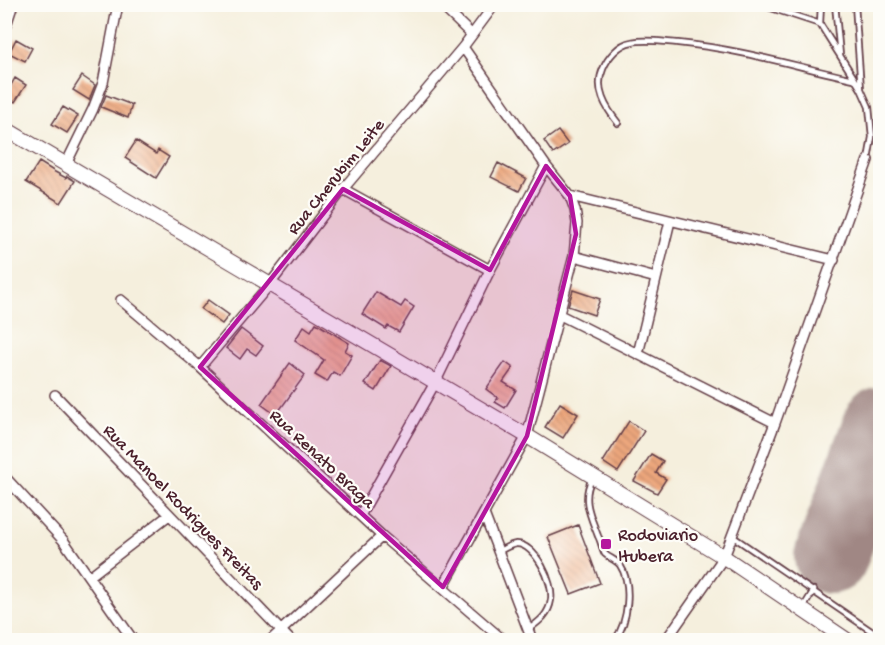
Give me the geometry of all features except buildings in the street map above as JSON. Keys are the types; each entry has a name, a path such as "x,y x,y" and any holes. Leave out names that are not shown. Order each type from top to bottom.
{"main road":[{"path":"4,128 527,436 724,557 847,640"}],"street":[{"path":"4,31 13,4"},
{"path":"66,164 103,83 118,4"},
{"path":"440,4 472,35"},
{"name":"Rua Cherubim Leite","path":"200,367 270,284 343,189 462,48 495,4"},
{"path":"443,587 527,436 574,256 577,223 570,196 462,48"},
{"path":"666,640 724,557 775,423 868,160"},
{"path":"361,514 436,381 490,270 546,166"},
{"path":"343,189 490,270"},
{"path":"570,196 834,260"},
{"path":"638,354 670,221"},
{"path":"574,256 656,278"},
{"name":"Rua Renato Braga","path":"122,300 200,367 361,514 382,536 503,640"},
{"path":"560,315 775,423"},
{"name":"Rua Manoel Rodrigues Freitas","path":"55,395 290,640"},
{"path":"4,476 63,540 133,640"},
{"path":"484,514 532,640"},
{"path":"90,576 170,515"},
{"path":"271,640 382,536"}],"lane":[{"path":"759,4 820,24"},
{"path":"821,4 820,24 861,89 869,107 872,137 868,160"},
{"path":"836,4 840,57"},
{"path":"855,4 861,89"},
{"path":"618,123 604,103 600,78 611,56 622,45 633,41 669,42 739,51 854,79"},
{"path":"593,477 587,492 587,505 606,554 622,569 628,595 622,631 615,640"},
{"path":"732,536 880,637"},
{"path":"498,552 517,544 523,546 534,554 545,569 550,582 551,601 547,612 542,620 528,630"},
{"path":"802,610 814,590"}],"highlighted area":[{"path":"546,166 570,196 576,234 527,436 443,587 200,367 343,189 490,270"}],"runway":[{"path":"831,557 880,424"}],"place":[{"name":"Rodoviario Itubera","path":"606,544"}]}
